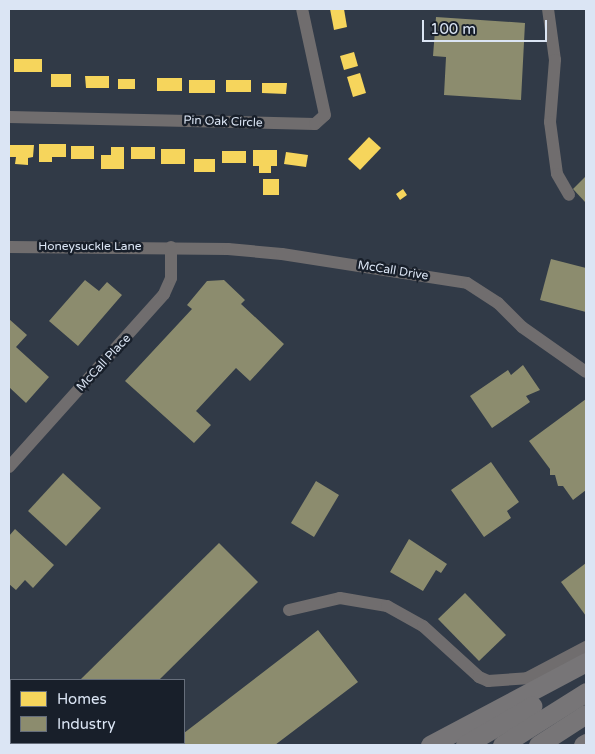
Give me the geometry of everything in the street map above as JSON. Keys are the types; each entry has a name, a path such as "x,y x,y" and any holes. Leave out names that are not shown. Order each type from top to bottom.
{"highway":[{"path":"430,745 586,662"},
{"path":"465,745 586,672"},
{"path":"502,745 586,692"},
{"path":"538,745 586,714"}],"street":[{"name":"Pin Oak Circle","path":"9,117 315,124 325,115 302,9"},
{"path":"548,9 556,60 550,122 557,174 569,195"},
{"name":"Honeysuckle Lane","path":"9,247 171,246"},
{"name":"McCall Drive","path":"171,246 282,254 466,284 498,303 522,327 586,372"},
{"name":"McCall Place","path":"9,467 164,294 171,278 171,246"},
{"path":"289,610 340,598 386,606 423,626 479,677 488,681 528,678 586,647"}],"building: Homes":[{"path":"330,9 344,9 347,27 334,30"},
{"path":"354,52 358,66 344,70 340,56"},
{"path":"14,59 42,59 42,72 14,72"},
{"path":"360,73 366,93 353,97 347,77"},
{"path":"51,74 71,74 71,87 51,87"},
{"path":"85,76 109,76 109,88 86,88"},
{"path":"157,78 182,78 182,91 157,91"},
{"path":"118,79 135,79 135,89 118,89"},
{"path":"189,80 215,80 215,93 189,93"},
{"path":"226,80 251,80 251,92 226,92"},
{"path":"262,83 287,83 286,94 262,93"},
{"path":"369,137 381,148 360,170 348,159"},
{"path":"39,144 66,144 66,157 52,157 52,162 39,162"},
{"path":"10,145 34,145 33,157 28,158 28,165 15,164 16,157 9,157"},
{"path":"71,146 94,146 94,159 71,159"},
{"path":"111,147 124,147 124,169 101,169 101,155 111,155"},
{"path":"131,147 155,147 155,159 131,159"},
{"path":"161,149 185,149 185,164 161,164"},
{"path":"253,150 277,150 277,166 271,166 271,173 259,173 259,166 253,166"},
{"path":"222,151 246,151 246,163 222,163"},
{"path":"286,152 308,155 306,167 284,164"},
{"path":"194,159 215,159 215,172 194,172"},
{"path":"263,179 279,179 279,195 263,195"},
{"path":"403,189 407,195 400,200 396,194"}],"building: Industry":[{"path":"436,17 525,23 521,100 444,95 446,57 433,56"},
{"path":"586,176 586,203 573,189"},
{"path":"551,259 586,268 586,312 540,300"},
{"path":"85,280 99,291 107,282 122,295 78,346 49,321"},
{"path":"224,280 245,300 241,304 284,344 250,381 236,368 196,411 211,425 194,443 125,381 192,309 187,305 207,281"},
{"path":"9,319 27,335 16,347 49,377 26,403 9,387"},
{"path":"523,365 540,390 526,396 530,402 492,428 470,396 508,370 511,375"},
{"path":"586,399 586,490 573,500 563,486 558,486 555,475 550,475 550,469 529,441"},
{"path":"491,462 519,502 507,511 511,518 484,537 451,490"},
{"path":"63,473 101,508 66,546 28,511"},
{"path":"316,481 339,495 314,537 291,523"},
{"path":"15,529 54,565 33,588 25,580 16,590 9,584 9,536"},
{"path":"409,539 447,564 441,573 436,570 423,591 390,572"},
{"path":"219,543 258,582 160,679 81,679"},
{"path":"586,563 586,616 561,582"},
{"path":"465,593 506,635 479,661 438,619"},
{"path":"318,630 358,682 275,745 168,745 185,744 185,732"},
{"path":"16,744 56,744 15,745"}]}
